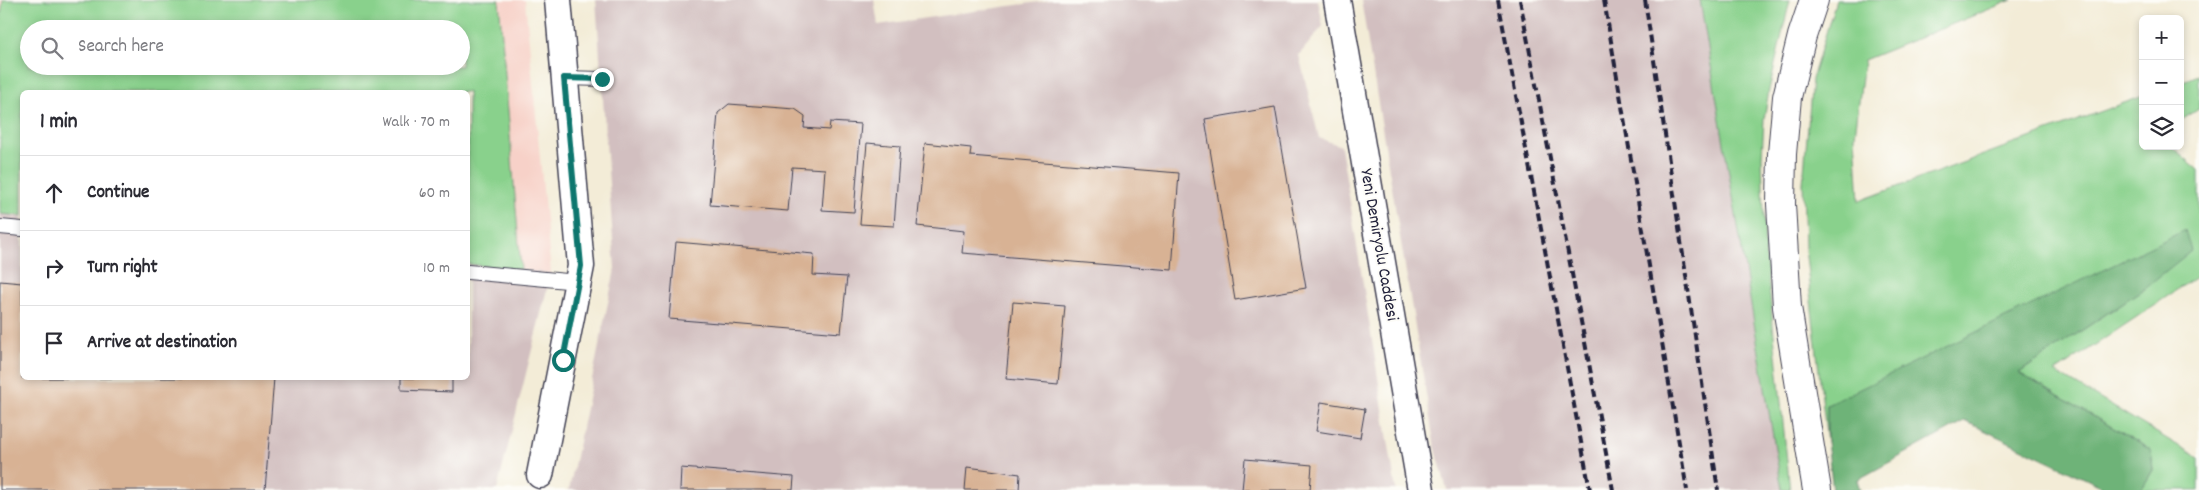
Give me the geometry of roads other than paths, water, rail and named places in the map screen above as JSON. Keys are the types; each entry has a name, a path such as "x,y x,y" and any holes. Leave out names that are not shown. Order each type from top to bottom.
{"street":[{"path":"540,475 581,266 558,0"},
{"name":"Yeni Demiryolu Caddesi","path":"1337,0 1421,490"},
{"path":"1814,0 1802,36 1787,98 1782,154 1781,204 1787,307 1817,490"}],"lane":[{"path":"564,78 602,79"},
{"path":"0,227 20,229"},
{"path":"470,272 578,282"}],"railway":[{"path":"1498,0 1590,490"},
{"path":"1520,0 1613,490"},
{"path":"1604,0 1687,490"},
{"path":"1645,0 1718,490"}]}
